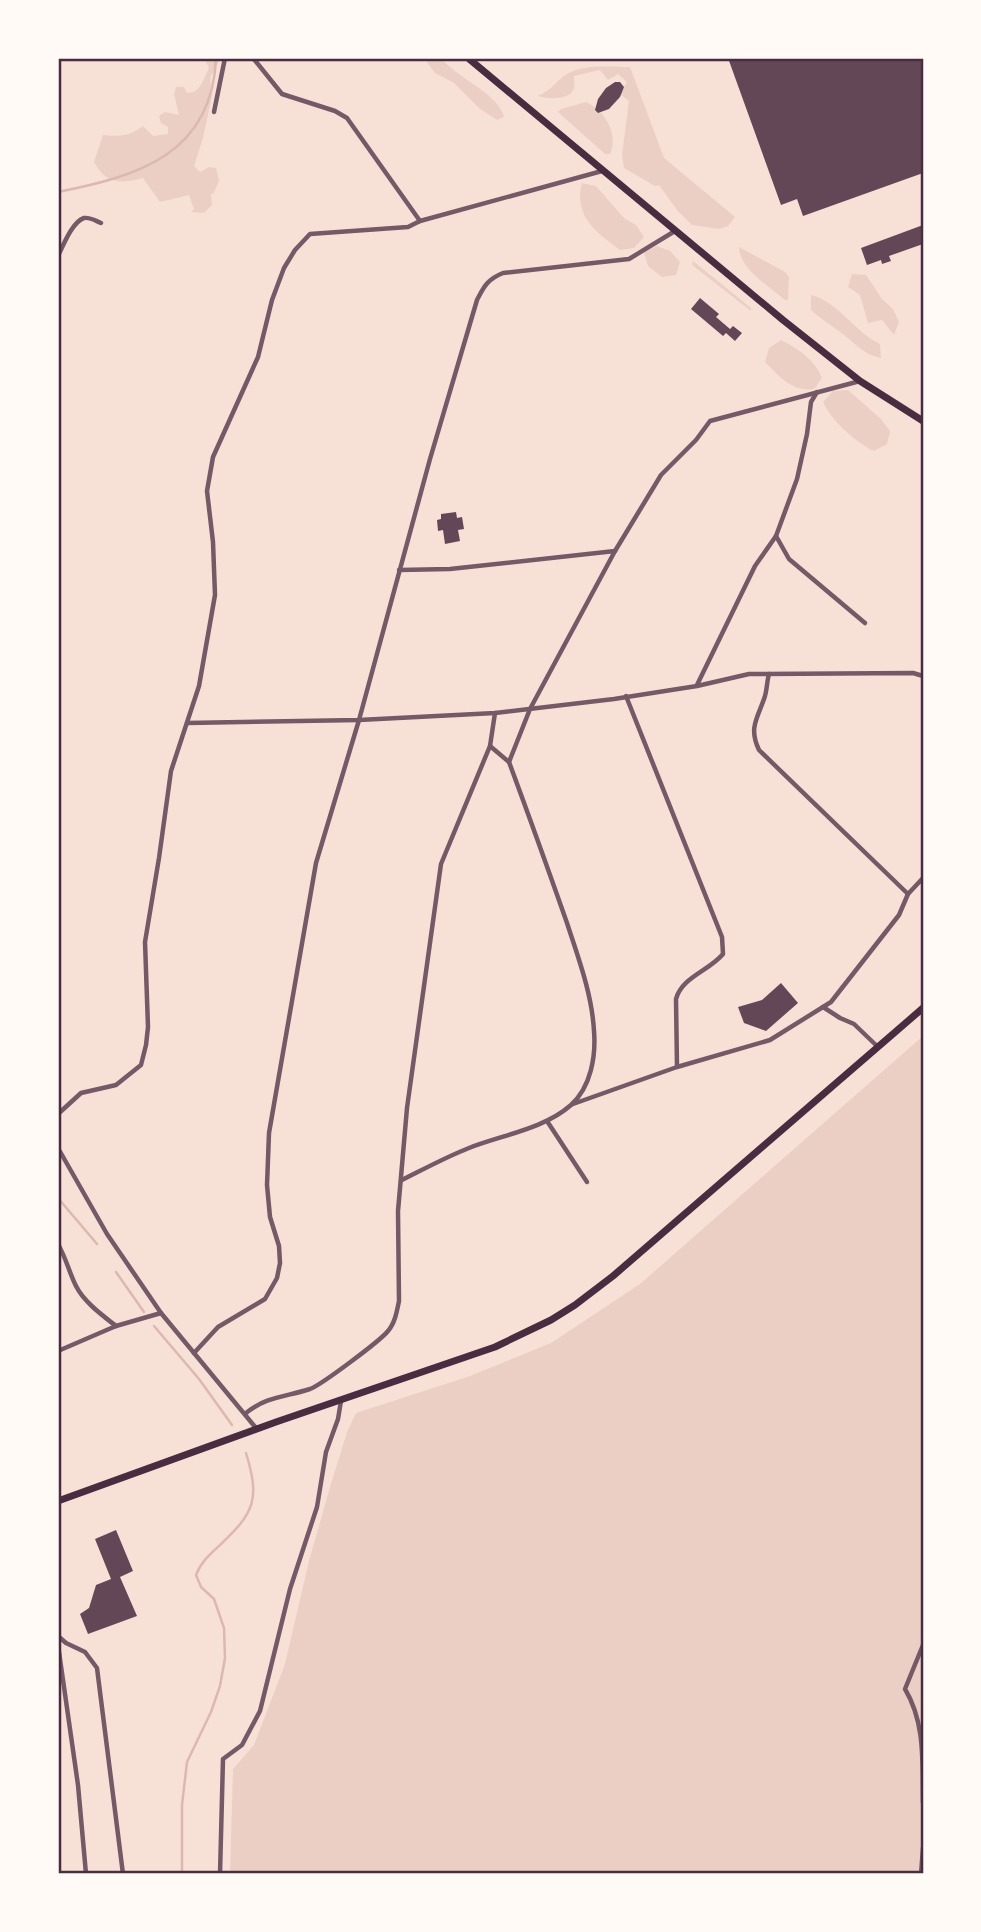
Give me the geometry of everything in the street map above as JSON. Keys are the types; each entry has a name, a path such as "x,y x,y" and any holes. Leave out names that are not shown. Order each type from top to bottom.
{"highway":[{"path":"468,58 860,381 923,421"},
{"path":"58,1502 257,1429 495,1347 551,1320 613,1276 923,1008"}],"street":[{"path":"58,63 60,58"},
{"path":"214,112 225,58"},
{"path":"253,58 282,94 335,111 347,118 420,221"},
{"path":"58,1114 81,1093 116,1085 141,1065 148,1027 145,942 171,771 199,686 215,595 208,491 213,457 258,357 272,300 284,268 295,250 310,234 408,227 420,221 603,170"},
{"path":"58,256 67,238 84,218 101,223"},
{"path":"194,1353 218,1327 265,1300 277,1278 279,1246 270,1217 267,1185 269,1133 316,863 477,300 484,285 503,273 629,259 675,231"},
{"path":"509,762 530,709 615,551 661,475 696,440 710,421 860,381"},
{"path":"697,686 755,566 776,536 797,479 811,402 817,392"},
{"path":"776,536 789,559 865,623"},
{"path":"399,570 450,569 615,551"},
{"path":"187,723 359,720 495,713 697,686 749,674 913,673 923,676"},
{"path":"769,674 754,725 753,738 759,750 908,894"},
{"path":"626,696 722,937 723,954 679,989 676,999 677,1067"},
{"path":"246,1413 260,1402 315,1387 373,1345 389,1330 398,1301 398,1211 407,1108 440,864 490,746 495,713"},
{"path":"490,746 509,762 562,908 591,1005 594,1032 590,1073 584,1090 573,1104"},
{"path":"402,1180 467,1149 547,1121 573,1104 677,1067 770,1040 831,1002 899,915 908,894 923,878"},
{"path":"823,1007 854,1024 878,1047"},
{"path":"547,1121 587,1182"},
{"path":"58,1148 107,1234 161,1313 257,1429"},
{"path":"58,1244 77,1289 96,1310 116,1326"},
{"path":"58,1351 116,1326 161,1313"},
{"path":"220,1874 223,1759 242,1745 260,1711 290,1589 317,1507 326,1452 338,1419 341,1401"},
{"path":"58,1636 85,1652 97,1668 123,1874"},
{"path":"58,1645 78,1785 86,1874"},
{"path":"923,1645 905,1689 917,1711 921,1727 923,1803"},
{"path":"921,1874 923,1848"}],"shaded area":[{"path":"204,58 221,58 210,78 212,96 194,166 200,172 209,167 216,168 219,180 214,193 211,194 212,205 204,213 191,212 194,209 189,195 160,202 143,178 114,181 103,175 94,162 103,135 124,135 143,126 153,136 168,134 168,127 161,123 159,116 165,112 179,115 174,94 176,87 184,87 187,93 199,88 209,68"},
{"path":"424,58 441,58 494,100 504,117 497,120 479,108 454,83 435,73"},
{"path":"630,67 664,158 735,217 728,226 719,229 692,225 659,185 655,186 624,168 622,155 629,101 620,94 627,82 618,74 608,80 600,70 574,76 574,88 568,95 552,98 537,96 564,76 579,69"},
{"path":"586,102 599,111 608,124 613,139 610,154 605,154 558,112"},
{"path":"582,183 596,186 624,218 636,225 644,237 634,248 620,250 589,223 581,205"},
{"path":"657,246 670,251 680,262 676,275 662,277 648,266 644,252"},
{"path":"739,247 785,272 789,277 788,300 750,270 744,263"},
{"path":"693,261 751,308 751,311 692,265"},
{"path":"852,274 866,275 882,299 893,309 899,322 894,335 882,320 868,323 860,295 848,287"},
{"path":"811,295 830,304 880,344 881,358 863,351 811,310"},
{"path":"781,340 811,360 822,378 814,389 793,386 765,362 769,348"},
{"path":"848,390 881,419 890,431 887,444 874,451 867,448 832,416 823,402 833,391"},
{"path":"923,1036 923,1874 230,1874 233,1769 254,1745 285,1664 309,1561 347,1432 356,1413 470,1376 551,1343 640,1284"}],"building":[{"path":"728,58 923,58 923,173 803,216 797,199 781,205"},
{"path":"620,82 624,87 620,97 609,109 598,113 595,110 598,99 606,88"},
{"path":"923,225 923,244 889,256 891,261 882,264 881,260 867,265 861,248"},
{"path":"700,298 719,314 716,317 730,329 733,326 742,333 735,341 726,333 723,336 691,309"},
{"path":"456,512 457,518 462,517 464,529 458,530 460,541 445,544 443,530 438,531 437,520 441,519 441,514"},
{"path":"781,983 798,1003 766,1031 744,1023 738,1007 762,1000"},
{"path":"116,1530 133,1571 120,1577 137,1616 88,1634 80,1614 89,1608 96,1585 111,1579 95,1539"}],"waterway":[{"path":"58,192 116,178 143,168 166,155 186,138 201,117 211,91 216,58"},
{"path":"58,1198 97,1244"},
{"path":"116,1272 144,1312"},
{"path":"154,1326 199,1379 232,1425"},
{"path":"182,1874 182,1805 187,1762 211,1712 220,1686 225,1658 224,1628 214,1599 201,1587 196,1575 200,1566 247,1514 253,1494 253,1482 246,1453"}]}
